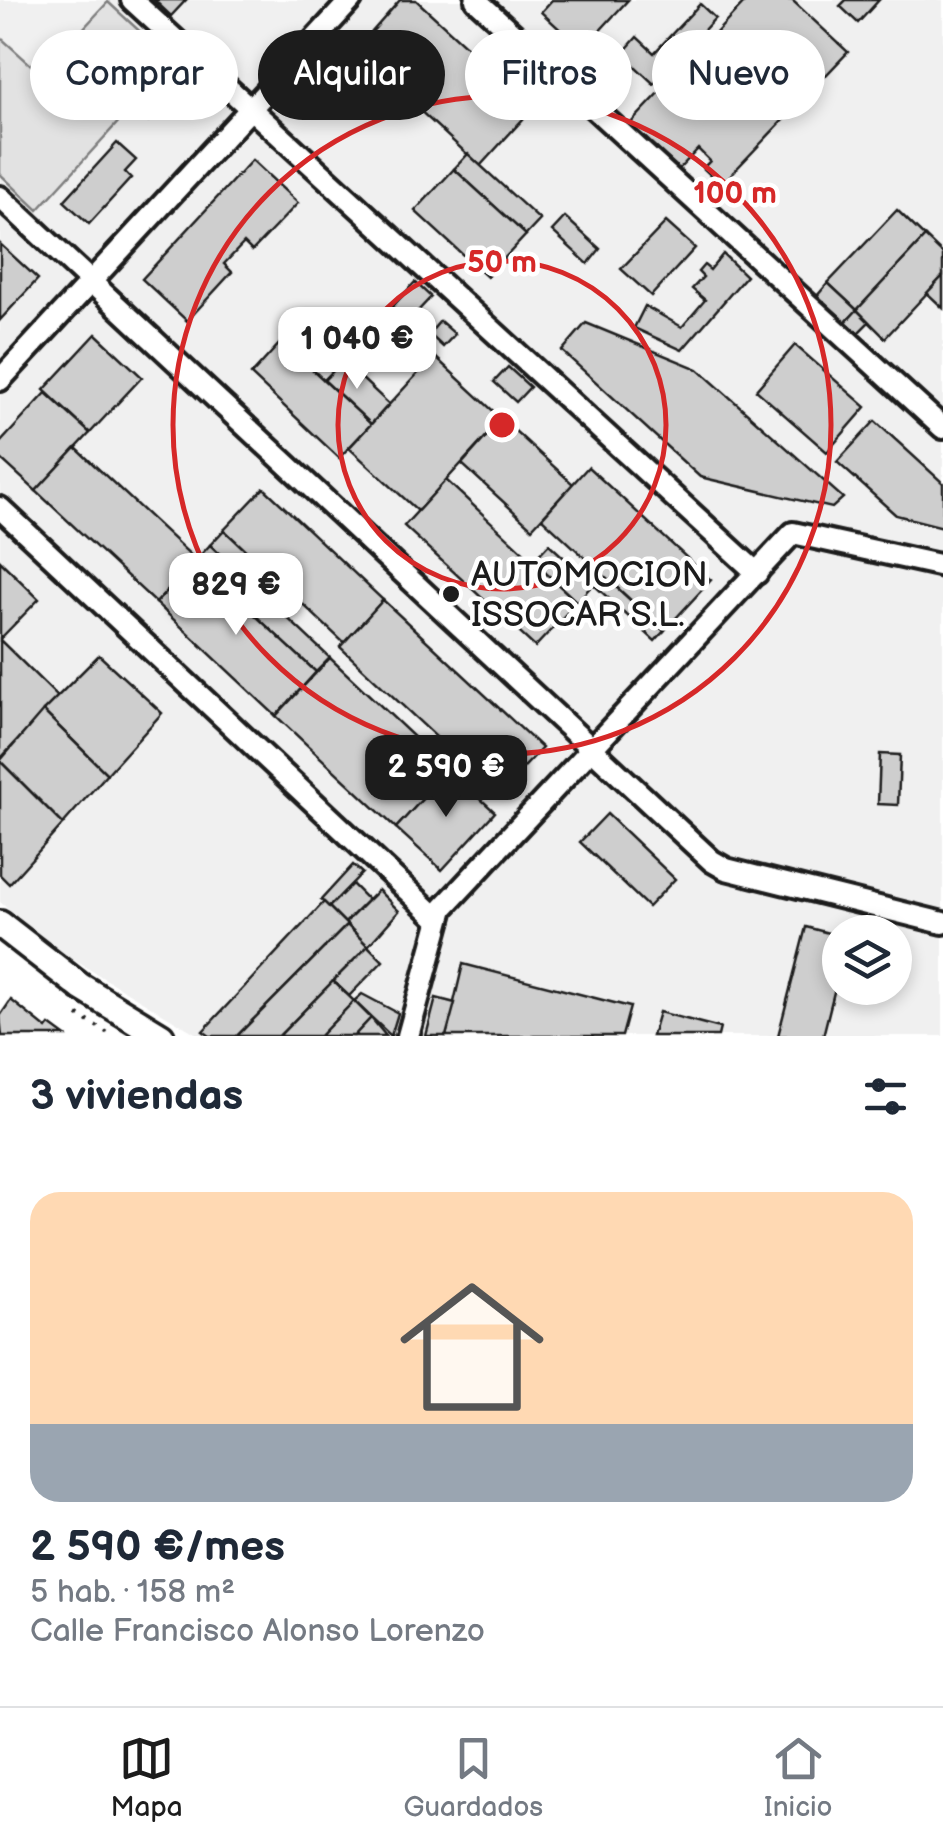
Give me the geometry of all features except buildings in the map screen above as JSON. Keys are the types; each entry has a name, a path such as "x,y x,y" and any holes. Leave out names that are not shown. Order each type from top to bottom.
{"street":[{"path":"132,0 756,573"},
{"path":"0,380 352,0"},
{"path":"476,0 943,428"},
{"path":"0,197 721,867 943,923"},
{"path":"0,508 438,919"},
{"path":"408,1036 443,908 793,533 943,566"},
{"path":"0,924 81,987 161,1036"}],"shaded area":[{"path":"0,0 943,0 943,1036 200,1036 57,950 0,902"},
{"path":"108,2 138,30 82,30"},
{"path":"0,37 30,64 30,120 120,120 38,210 0,174"}],"place":[{"name":"AUTOMOCION ISSOCAR S.L.","path":"451,594"}]}
